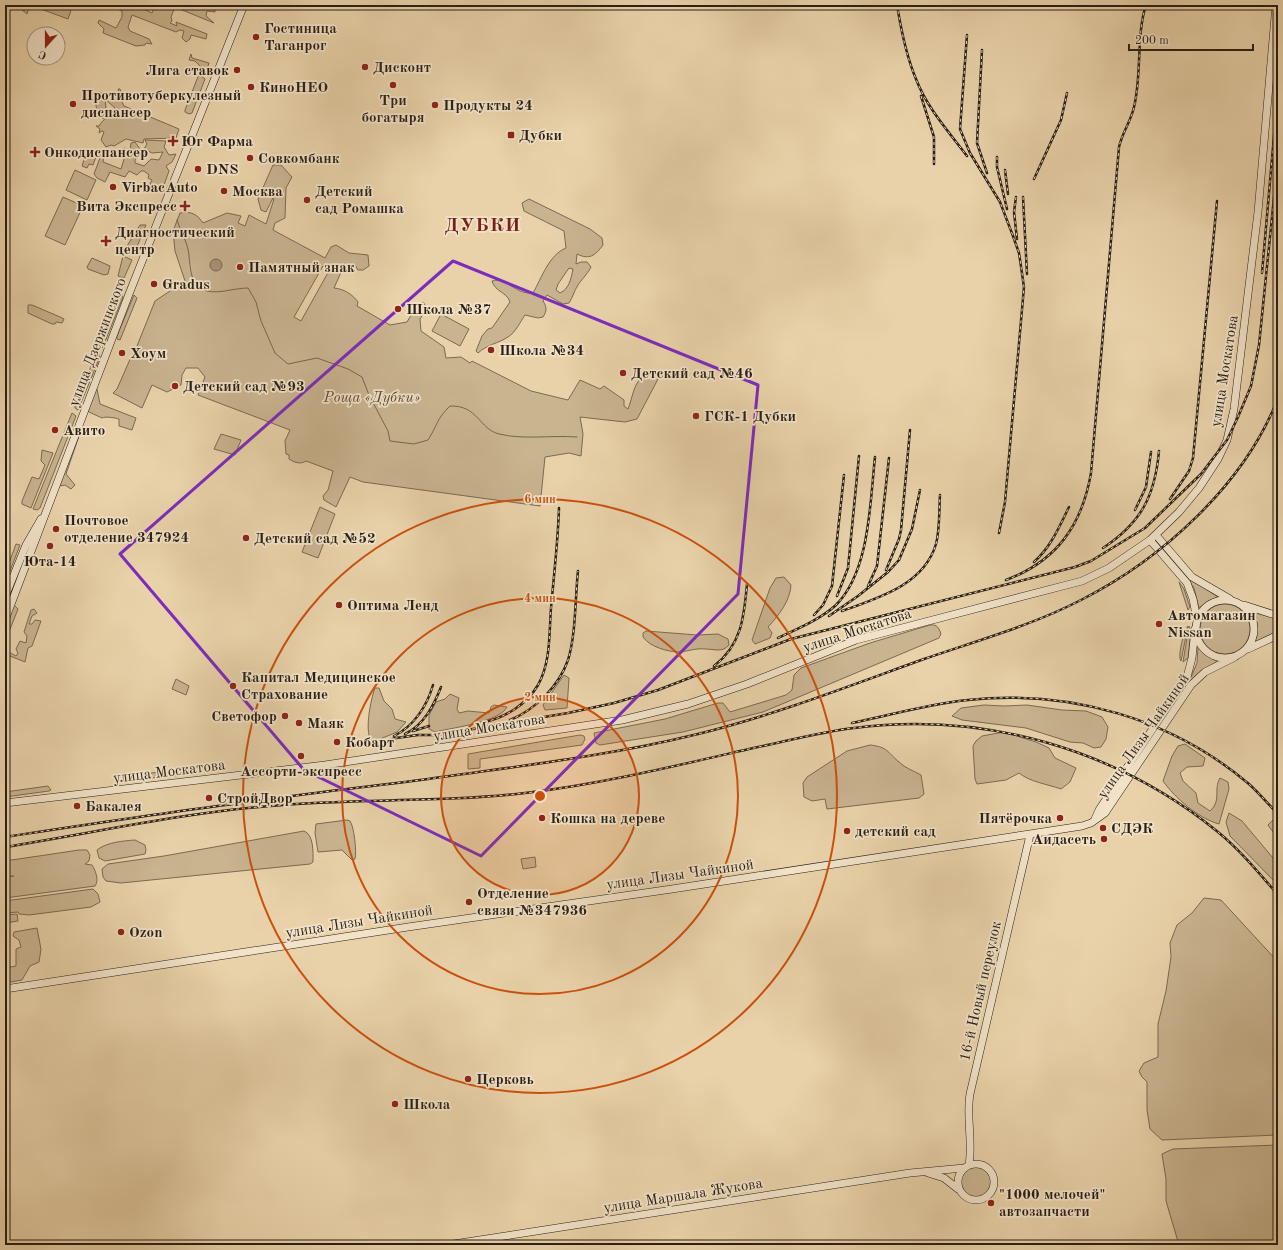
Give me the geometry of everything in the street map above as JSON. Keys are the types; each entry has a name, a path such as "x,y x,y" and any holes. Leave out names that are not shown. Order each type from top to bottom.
{"main road":[{"name":"улица Дзержинского","path":"5,620 41,528 46,510 244,5"},
{"name":"улица Москатова","path":"5,803 332,764 622,720 660,712 747,684 856,640 1082,582 1109,568 1156,535 1188,502 1212,470 1227,440 1234,409 1258,212 1276,5"},
{"name":"улица Дзержинского","path":"5,597 26,545 46,510"},
{"path":"1156,535 1192,577 1232,600 1278,616"},
{"path":"1150,540 1187,583 1197,620 1197,637 1205,650 1219,658 1238,655 1252,641 1254,624 1247,609 1241,604"},
{"path":"1197,620 1203,609 1213,602 1226,599 1232,600"},
{"name":"улица Лизы Чайкиной","path":"1095,819 1099,810 1187,677 1191,664 1196,629"},
{"name":"улица Лизы Чайкиной","path":"5,989 370,932 680,888 1081,826 1105,813 1194,682 1205,672 1254,645 1278,635"},
{"name":"16-й Новый переулок","path":"966,1167 971,1154 968,1105 970,1094 1030,835"},
{"path":"971,1154 980,1164 990,1170 994,1178 994,1186 989,1195 982,1200 972,1200 964,1197 958,1189 958,1177 966,1167 980,1164"},
{"name":"улица Маршала Жукова","path":"447,1245 924,1172 966,1167"},
{"name":"улица Маршала Жукова","path":"924,1172 944,1178 958,1189"}],"highlighted area":[{"path":"453,261 758,385 738,594 481,856 304,770 120,554"}],"green space":[{"path":"16,5 30,5 27,14"},
{"path":"30,5 59,5 71,10 68,19"},
{"path":"108,5 123,5 127,8 129,5 140,5 141,8 152,13 155,5 205,5 215,9 215,12 207,11 206,16 214,23 175,7 171,17 172,21 170,23 177,26 176,22 207,34 206,39 191,35 190,39 186,42 182,38 184,31 180,30 176,32 132,15 128,27 130,31 149,39 152,44 146,43 145,45 136,46 103,33 104,29 98,23 99,20 116,28 122,17 122,11"},
{"path":"191,54 192,58 209,63 206,72 195,61 189,60"},
{"path":"199,74 205,79 192,113 189,114 185,112 185,110"},
{"path":"118,89 120,89 122,96 121,100 124,106 179,129 176,138 144,139 143,143 126,139 114,146 111,145 106,147 101,140 104,132 102,131 99,133 100,129 96,126 99,126 115,108 106,100 105,96 110,92 113,95 119,92"},
{"path":"99,92 104,94 106,107 103,114 105,117 103,119 96,107 96,99"},
{"path":"145,140 166,141 164,147 169,155 176,154 172,162 166,166 169,171 164,185 152,186 150,184 152,180 148,178 149,175 144,171 141,171 137,175 129,171 125,177 110,172 105,182 97,178 94,174 100,158 97,154 99,152 104,155 103,162 121,169 125,156 122,154 122,149 125,148 127,154 130,151 131,143 135,142 140,149 137,153 140,155 135,160 135,163 144,166 151,159 159,160 163,152 152,153 144,149 147,144"},
{"path":"86,154 96,157 93,165 89,164 87,168 82,166"},
{"name":"Роща «Дубки»","path":"273,165 281,165 292,177 286,188 285,218 275,223 273,230 325,258 331,247 336,245 349,253 368,255 369,266 363,270 358,270 355,265 350,266 347,264 345,269 342,270 334,288 348,292 358,302 357,306 390,325 407,322 416,307 423,302 427,308 420,319 421,331 444,347 446,358 461,357 470,363 472,361 531,391 568,400 580,380 600,389 604,386 624,400 624,406 628,409 636,385 643,377 656,374 658,379 637,419 625,422 580,417 583,434 581,456 569,453 545,457 540,506 363,482 350,477 336,507 324,500 323,496 328,490 333,471 306,461 299,463 289,459 289,455 286,454 285,441 290,430 198,395 205,377 198,368 186,368 182,375 181,385 167,392 152,385 142,408 113,393 117,389 131,357 133,356 155,301 185,281 175,251 173,231 180,213 187,212 193,214 203,223 227,213 241,216 238,223 245,226 249,215 266,224 274,199 273,198 266,212 261,210 258,199","holes":["323,266 330,269 301,321 294,317"]},
{"path":"75,170 96,180 87,200 66,190"},
{"path":"63,197 83,206 65,245 45,236"},
{"path":"529,199 590,229 602,238 603,245 592,256 585,257 577,254 576,264 587,262 591,267 578,285 569,303 563,304 547,295 543,301 546,309 543,317 538,318 525,315 516,330 511,335 478,353 476,351 482,336 488,329 492,328 510,302 506,296 496,288 492,281 502,281 521,291 533,293 550,261 560,251 566,248 564,231 524,211 522,203","holes":["569,268 573,269 568,286 560,293 556,290 558,284"]},
{"path":"140,225 146,225 136,249 127,246"},
{"path":"123,256 132,260 124,278 118,276"},
{"path":"92,258 110,266 108,274 104,275 88,269 87,267"},
{"path":"119,292 123,297 103,347 100,349 96,348 95,344 115,294"},
{"path":"134,295 137,298 120,340 117,339 117,336"},
{"path":"28,305 32,305 64,319 62,323 56,322 55,324 52,324 28,313"},
{"path":"441,314 469,329 460,346 432,331"},
{"path":"96,354 99,354 100,357 78,410 75,406"},
{"path":"97,389 100,404 136,418 132,430 119,426 119,419 108,417 102,418 87,410 94,391"},
{"path":"72,413 76,416 40,508 37,510 33,509"},
{"path":"221,434 241,440 235,455 214,449"},
{"path":"79,436 66,474 75,485 71,489 65,485 59,486"},
{"path":"42,450 53,453 31,508 22,504 22,501 32,477 39,479 45,465 41,461"},
{"path":"320,507 335,514 318,558 302,552"},
{"path":"16,544 20,545 5,584 5,574"},
{"path":"784,577 791,585 789,597 780,613 768,627 772,633 770,638 755,644 752,640 770,588 776,578"},
{"path":"1191,579 1218,597 1206,602 1199,608 1194,588 1189,581"},
{"path":"1179,582 1184,589 1190,607 1188,610"},
{"path":"1225,604 1239,608 1246,615 1250,629 1246,643 1239,650 1225,654 1211,650 1204,643 1200,629 1204,615 1211,608"},
{"path":"14,605 18,609 5,642 5,626"},
{"path":"34,609 37,613 32,616 29,624 32,624 35,620 41,621 32,646 28,648 25,662 5,654 5,650 16,656 18,653 16,649 20,641 26,643 27,636 24,632 31,610"},
{"path":"1252,612 1278,619 1278,631 1254,642 1257,627"},
{"path":"934,625 938,628 941,634 939,638 763,712 683,732 600,745 596,743 594,733 665,719 718,703 723,703 730,712 786,695 792,690 794,675 801,668 870,643"},
{"path":"1188,626 1181,661 1180,654 1182,644 1186,628"},
{"path":"1189,626 1191,630 1188,658 1183,662"},
{"path":"646,631 697,635 718,634 728,639 729,645 721,650 696,649 680,652 670,651 650,644 646,641 643,637 643,633"},
{"path":"1198,647 1207,656 1218,661 1204,669 1104,811 1102,810 1192,675 1197,663"},
{"path":"564,675 569,678 567,708 545,710 543,705"},
{"path":"176,679 189,686 186,695 172,689"},
{"path":"375,688 379,688 384,701 392,709 395,719 406,722 397,732 373,742 370,738 368,725"},
{"path":"450,694 459,698 457,709 459,713 468,711 489,713 491,707 494,705 507,707 503,712 495,717 474,724 435,732 429,729 429,715 436,702 445,699"},
{"path":"984,705 1027,705 1062,710 1086,711 1102,717 1108,727 1106,739 1101,747 1094,748 1083,743 1070,742 1026,728 962,720 952,716 961,708"},
{"path":"1004,732 1036,742 1049,748 1055,758 1076,768 1070,782 1061,789 1033,781 1019,773 1006,780 977,784 975,779 973,746 982,736"},
{"path":"580,735 584,736 585,739 582,745 480,759 480,768 468,769 468,754"},
{"path":"1185,744 1205,758 1203,766 1187,767 1180,773 1183,781 1196,793 1198,803 1210,811 1216,803 1217,787 1220,778 1228,782 1229,789 1219,824 1203,817 1188,807 1163,781 1172,756 1178,746"},
{"path":"870,745 887,750 904,766 921,775 924,794 919,798 827,809 825,799 812,801 804,797 803,783 807,777 847,751"},
{"path":"180,770 183,771 183,775 140,779 141,774"},
{"path":"48,786 51,790 49,791 5,797 5,792"},
{"path":"1229,813 1242,821 1278,864 1278,885 1230,836 1226,822"},
{"path":"347,820 350,821 354,834 356,851 355,859 352,860 342,850 318,852 315,833 316,824"},
{"path":"1273,820 1278,825 1278,839 1268,825"},
{"path":"304,831 310,836 312,844 313,862 310,864 121,883 106,881 103,877 102,869 108,864 164,856"},
{"path":"135,840 145,845 145,854 105,861 99,858 97,850 105,845 115,842"},
{"path":"87,850 90,855 89,861 85,864 92,865 96,873 97,881 95,886 5,898 5,861"},
{"path":"535,857 536,867 523,869 521,859"},
{"path":"93,889 98,894 100,902 91,907 29,915 19,914 18,912 5,913 5,901"},
{"path":"1204,898 1221,900 1278,962 1278,1135 1162,1140 1150,1129 1147,1110 1147,1082 1139,1071 1144,1063 1158,1057 1158,1024 1166,991 1171,957 1170,943 1177,925 1192,913"},
{"path":"17,914 18,921 5,923 5,915"},
{"path":"37,928 41,949 39,962 30,966 22,980 5,983 5,968 16,966 16,949 21,947 19,940 13,936 14,932"},
{"path":"1278,1145 1278,1245 1179,1245 1166,1201 1166,1179 1162,1154 1173,1149"},
{"path":"976,1166 982,1167 989,1173 992,1182 991,1188 985,1195 976,1198 970,1197 963,1191 960,1182 961,1176 967,1169"}],"shaded area":[{"path":"218,259 221,260 221,270 214,271 211,270 210,263 211,260"}],"waterway":[{"path":"177,220 188,249 193,280 196,285 201,289 212,292 248,288 256,302 261,321 275,353 288,364 317,358 348,369 362,377 369,395 388,431 390,441 414,444 428,440 440,418 450,406 467,409 492,431 499,434 518,437 577,437"}],"railway":[{"path":"1006,580 1040,563 1053,552 1074,525 1087,492 1091,473 1119,147 1133,112 1138,82 1141,29 1146,5"},
{"path":"898,11 907,54 921,90 939,119 967,156"},
{"path":"967,35 960,129 970,153 1000,202 1019,253 1024,287 1005,502 999,533"},
{"path":"982,50 977,143 987,173"},
{"path":"1262,273 1278,90"},
{"path":"1034,179 1061,120 1067,93"},
{"path":"921,96 934,137 934,164"},
{"path":"997,157 997,167 1007,209"},
{"path":"366,747 396,738 418,735 437,735 568,713 614,703 658,690 791,639 1075,567 1091,561 1145,528 1201,474 1227,440 1251,386 1259,345 1278,158"},
{"path":"1005,170 1008,194"},
{"path":"1016,197 1014,212 1017,239"},
{"path":"1023,197 1027,274"},
{"path":"1170,499 1189,471 1193,458 1217,201"},
{"path":"5,837 182,811 530,765 597,754 665,742 698,734 812,700 924,659 1024,625 1063,609 1111,583 1170,541 1198,516 1223,489 1245,460 1263,430 1278,398"},
{"path":"886,570 899,539 901,530 910,430"},
{"path":"1103,548 1127,529 1144,507 1154,482 1159,451"},
{"path":"1135,510 1146,487 1151,452"},
{"path":"837,596 848,568 859,456"},
{"path":"778,638 823,615 836,605 847,591 856,574 862,555 869,515 875,457"},
{"path":"868,586 877,566 889,458"},
{"path":"814,615 823,605 832,586 844,475"},
{"path":"829,616 858,596 888,572 899,560 912,529 920,490"},
{"path":"842,611 870,601 898,588 921,570 930,558 936,544 939,526 940,495"},
{"path":"1034,562 1050,543 1069,507"},
{"path":"485,722 501,717 522,704 533,692 542,676 549,647 559,508"},
{"path":"510,720 528,710 545,696 559,679 564,670 573,639 578,571"},
{"path":"714,666 731,649 736,639 743,618 747,584"},
{"path":"394,736 408,727 419,715 433,685"},
{"path":"405,734 418,725 428,714 441,687"},
{"path":"852,723 924,707 968,700 1006,698 1044,699 1081,704 1117,713 1186,741 1219,761 1249,784 1278,814"},
{"path":"5,847 170,818 237,809 334,802 462,798 525,793 610,780 828,732 854,728 903,724 951,725 999,732 1046,742 1092,758 1136,778 1178,803 1218,832 1242,854 1278,895"},
{"path":"413,731 429,726"}],"place":[{"name":"Гостиница Таганрог","path":"256,37"},
{"name":"Дисконт","path":"365,67"},
{"name":"Лига ставок","path":"237,70"},
{"name":"Три богатыря","path":"393,85"},
{"name":"КиноНЕО","path":"251,87"},
{"name":"Противотуберкулезный диспансер","path":"73,104"},
{"name":"Продукты 24","path":"435,105"},
{"name":"Дубки","path":"511,135"},
{"name":"Юг Фарма","path":"173,141"},
{"name":"Онкодиспансер","path":"35,152"},
{"name":"Совкомбанк","path":"250,158"},
{"name":"DNS","path":"198,169"},
{"name":"VirbacAuto","path":"113,187"},
{"name":"Москва","path":"224,191"},
{"name":"Детский сад Ромашка","path":"307,200"},
{"name":"Вита Экспресс","path":"185,206"},
{"name":"Диагностический центр","path":"106,241"},
{"name":"Памятный знак","path":"240,267"},
{"name":"Gradus","path":"154,284"},
{"name":"Школа №37","path":"398,309"},
{"name":"Школа №34","path":"491,350"},
{"name":"Хоум","path":"122,353"},
{"name":"Детский сад №46","path":"623,373"},
{"name":"Детский сад №93","path":"175,386"},
{"name":"ГСК-1 Дубки","path":"696,416"},
{"name":"Авито","path":"55,430"},
{"name":"Почтовое отделение 347924","path":"56,529"},
{"name":"Детский сад №52","path":"246,538"},
{"name":"Юта-14","path":"50,546"},
{"name":"Оптима Ленд","path":"339,605"},
{"name":"Автомагазин Nissan","path":"1159,624"},
{"name":"Капитал Медицинское Страхование","path":"233,686"},
{"name":"Светофор","path":"285,716"},
{"name":"Маяк","path":"299,723"},
{"name":"Кобарт","path":"337,742"},
{"name":"Ассорти-экспресс","path":"301,756"},
{"name":"СтройДвор","path":"209,798"},
{"name":"Бакалея","path":"77,806"},
{"name":"Кошка на дереве","path":"542,818"},
{"name":"Пятёрочка","path":"1060,818"},
{"name":"СДЭК","path":"1103,828"},
{"name":"детский сад","path":"847,831"},
{"name":"Аидасеть","path":"1104,839"},
{"name":"Отделение связи №347936","path":"469,902"},
{"name":"Ozon","path":"121,932"},
{"name":"Церковь","path":"468,1079"},
{"name":"Школа","path":"395,1104"},
{"name":"\"1000 мелочей\" автозапчасти","path":"991,1203"}],"district":[{"name":"ДУБКИ","path":"483,224"}]}
